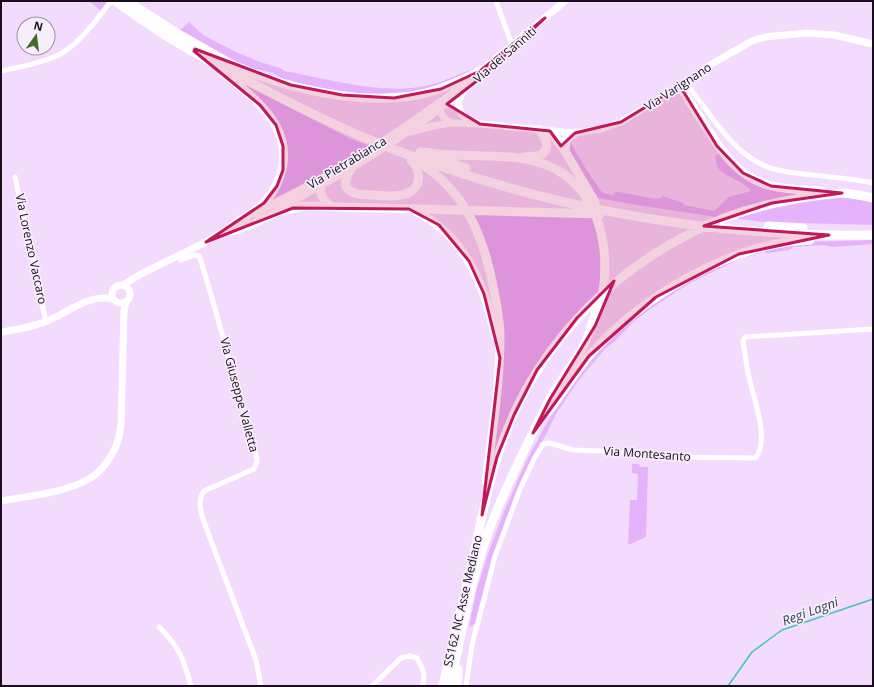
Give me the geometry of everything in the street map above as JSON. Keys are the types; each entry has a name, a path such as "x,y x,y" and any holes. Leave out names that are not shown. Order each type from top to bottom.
{"highway":[{"path":"118,2 160,26 237,84 260,105 276,125 284,146 283,170 277,186 264,203 231,229"},
{"path":"177,38 366,135"},
{"path":"201,56 296,106 404,149 452,170 522,191 662,215 742,224 812,229 873,229"},
{"path":"225,62 291,86 362,97 394,98 417,95 441,89 480,71"},
{"path":"683,84 717,146 727,159 743,173 771,186 788,189 842,193 873,198"},
{"path":"404,149 454,155 535,156 544,152 546,147 544,135 539,130"},
{"path":"450,686 480,560 494,517 512,475 550,399 595,326 608,292 610,266 607,228 591,194 565,151 550,131"},
{"path":"565,151 566,140 575,133"},
{"path":"351,169 346,180 348,190 352,193 356,195 380,196 401,195 413,190 419,173 416,164 404,149"},
{"path":"404,149 426,166 462,202 472,219 484,249 491,276 498,311 500,358 482,515"},
{"path":"420,152 567,199 621,214 662,221 741,230 829,235 873,235"},
{"path":"519,157 546,165 563,174 579,187 594,210 598,221 605,258 604,284 599,305 585,343"},
{"path":"321,183 320,190 323,200 330,206"},
{"path":"482,515 497,458 514,415 537,370 580,315 606,289 633,268 676,240 706,225 735,214 772,203 842,193"},
{"path":"231,229 252,224 280,211 305,206 621,214"},
{"path":"409,209 425,216 439,225 455,241 469,261 484,294 500,358"},
{"path":"533,433 589,356 619,326 656,297 681,281 739,254 764,247 801,240 816,239 829,235"},
{"name":"SS162 NC Asse Mediano","path":"443,686 482,515"},
{"path":"457,686 461,635"}],"main road":[{"name":"Via dei Sanniti","path":"464,91 539,26 556,4 565,1"},
{"name":"Via dei Sanniti","path":"480,71 545,18"},
{"name":"Via Varignano","path":"406,133 437,125 452,123 480,124 575,133 601,129 621,122 752,41 765,37 807,33 834,35 873,44"},
{"name":"Via Pietrabianca","path":"1,332 46,322 96,296 112,290 117,286 123,285 213,237 351,169 406,133 442,105 480,71"},
{"name":"Via Pietrabianca","path":"321,183 346,165 464,91"},
{"path":"461,114 458,102 464,91"},
{"path":"442,105 441,115 444,119 452,123"},
{"name":"Via Varignano","path":"442,105 461,114 469,120 480,124"},
{"path":"1,501 60,490 78,484 94,476 109,460 117,445 119,436 124,312 126,301 136,277"},
{"path":"123,285 128,288 130,293"},
{"path":"112,290 112,296 124,312"},
{"name":"Via Pietrabianca","path":"85,302 102,297 120,303 126,301"}],"street":[{"path":"496,1 512,45"},
{"path":"1,71 56,56 80,38 118,2"},
{"path":"683,84 735,145 757,162 782,171 873,183"},
{"name":"Via Lorenzo Vaccaro","path":"15,177 46,322"},
{"name":"Via Giuseppe Valletta","path":"177,256 181,260 194,255 200,258 257,459 254,469 204,491 200,499 200,506 204,522 256,660 261,686"},
{"name":"Via Montesanto","path":"466,686 472,645 495,556 520,489 543,444 550,443 573,450 673,457 755,458 759,450 761,429 749,377 743,339 750,336 873,329"},
{"path":"159,627 176,645 185,664 191,686"},
{"path":"372,686 401,658 410,656 417,658 424,671 424,681 422,686"}],"highlighted area":[{"path":"545,18 482,77 447,104 480,124 550,131 561,146 575,133 621,122 680,86 717,146 743,173 771,186 842,193 772,203 704,226 829,235 739,254 656,297 589,356 533,433 550,399 595,326 614,281 577,318 537,370 514,415 497,457 482,515 500,358 484,294 469,261 439,225 409,209 293,208 206,242 264,203 277,186 283,170 283,146 276,125 260,105 194,51 195,49 291,85 342,95 394,98 441,89 480,71"}],"shaded area":[{"path":"89,1 107,1 108,2 101,11"},
{"path":"189,22 203,35 236,52 260,62 285,71 355,85 391,89 425,86 432,85 477,68 438,87 414,92 369,95 335,92 283,80 273,73 250,68 180,30"},
{"path":"241,83 353,140 370,146 326,172 271,200 286,143"},
{"path":"569,140 600,190 607,194 613,195 615,192 619,192 656,199 663,196 683,203 684,205 714,211 729,197 751,191 720,170 715,156 719,153 737,170 808,194 779,198 716,217 598,198 568,151"},
{"path":"840,197 873,201 873,225 765,222 732,218 792,202"},
{"path":"472,212 594,217 601,242 600,290 562,331 494,454 497,285 485,240"},
{"path":"873,240 873,244 832,247 823,245 793,247 790,250 767,253 764,252 742,258 685,286 634,321 605,349 578,381 556,414 518,491 476,623 469,627 476,592 489,551 505,509 526,462 560,401 591,359 608,341 660,297 734,258 804,242"},
{"path":"632,464 639,464 640,467 648,467 646,537 628,545 630,500 637,500 638,474 632,473"}],"waterway":[{"name":"Regi Lagni","path":"728,686 752,652 782,630 873,599"}]}
